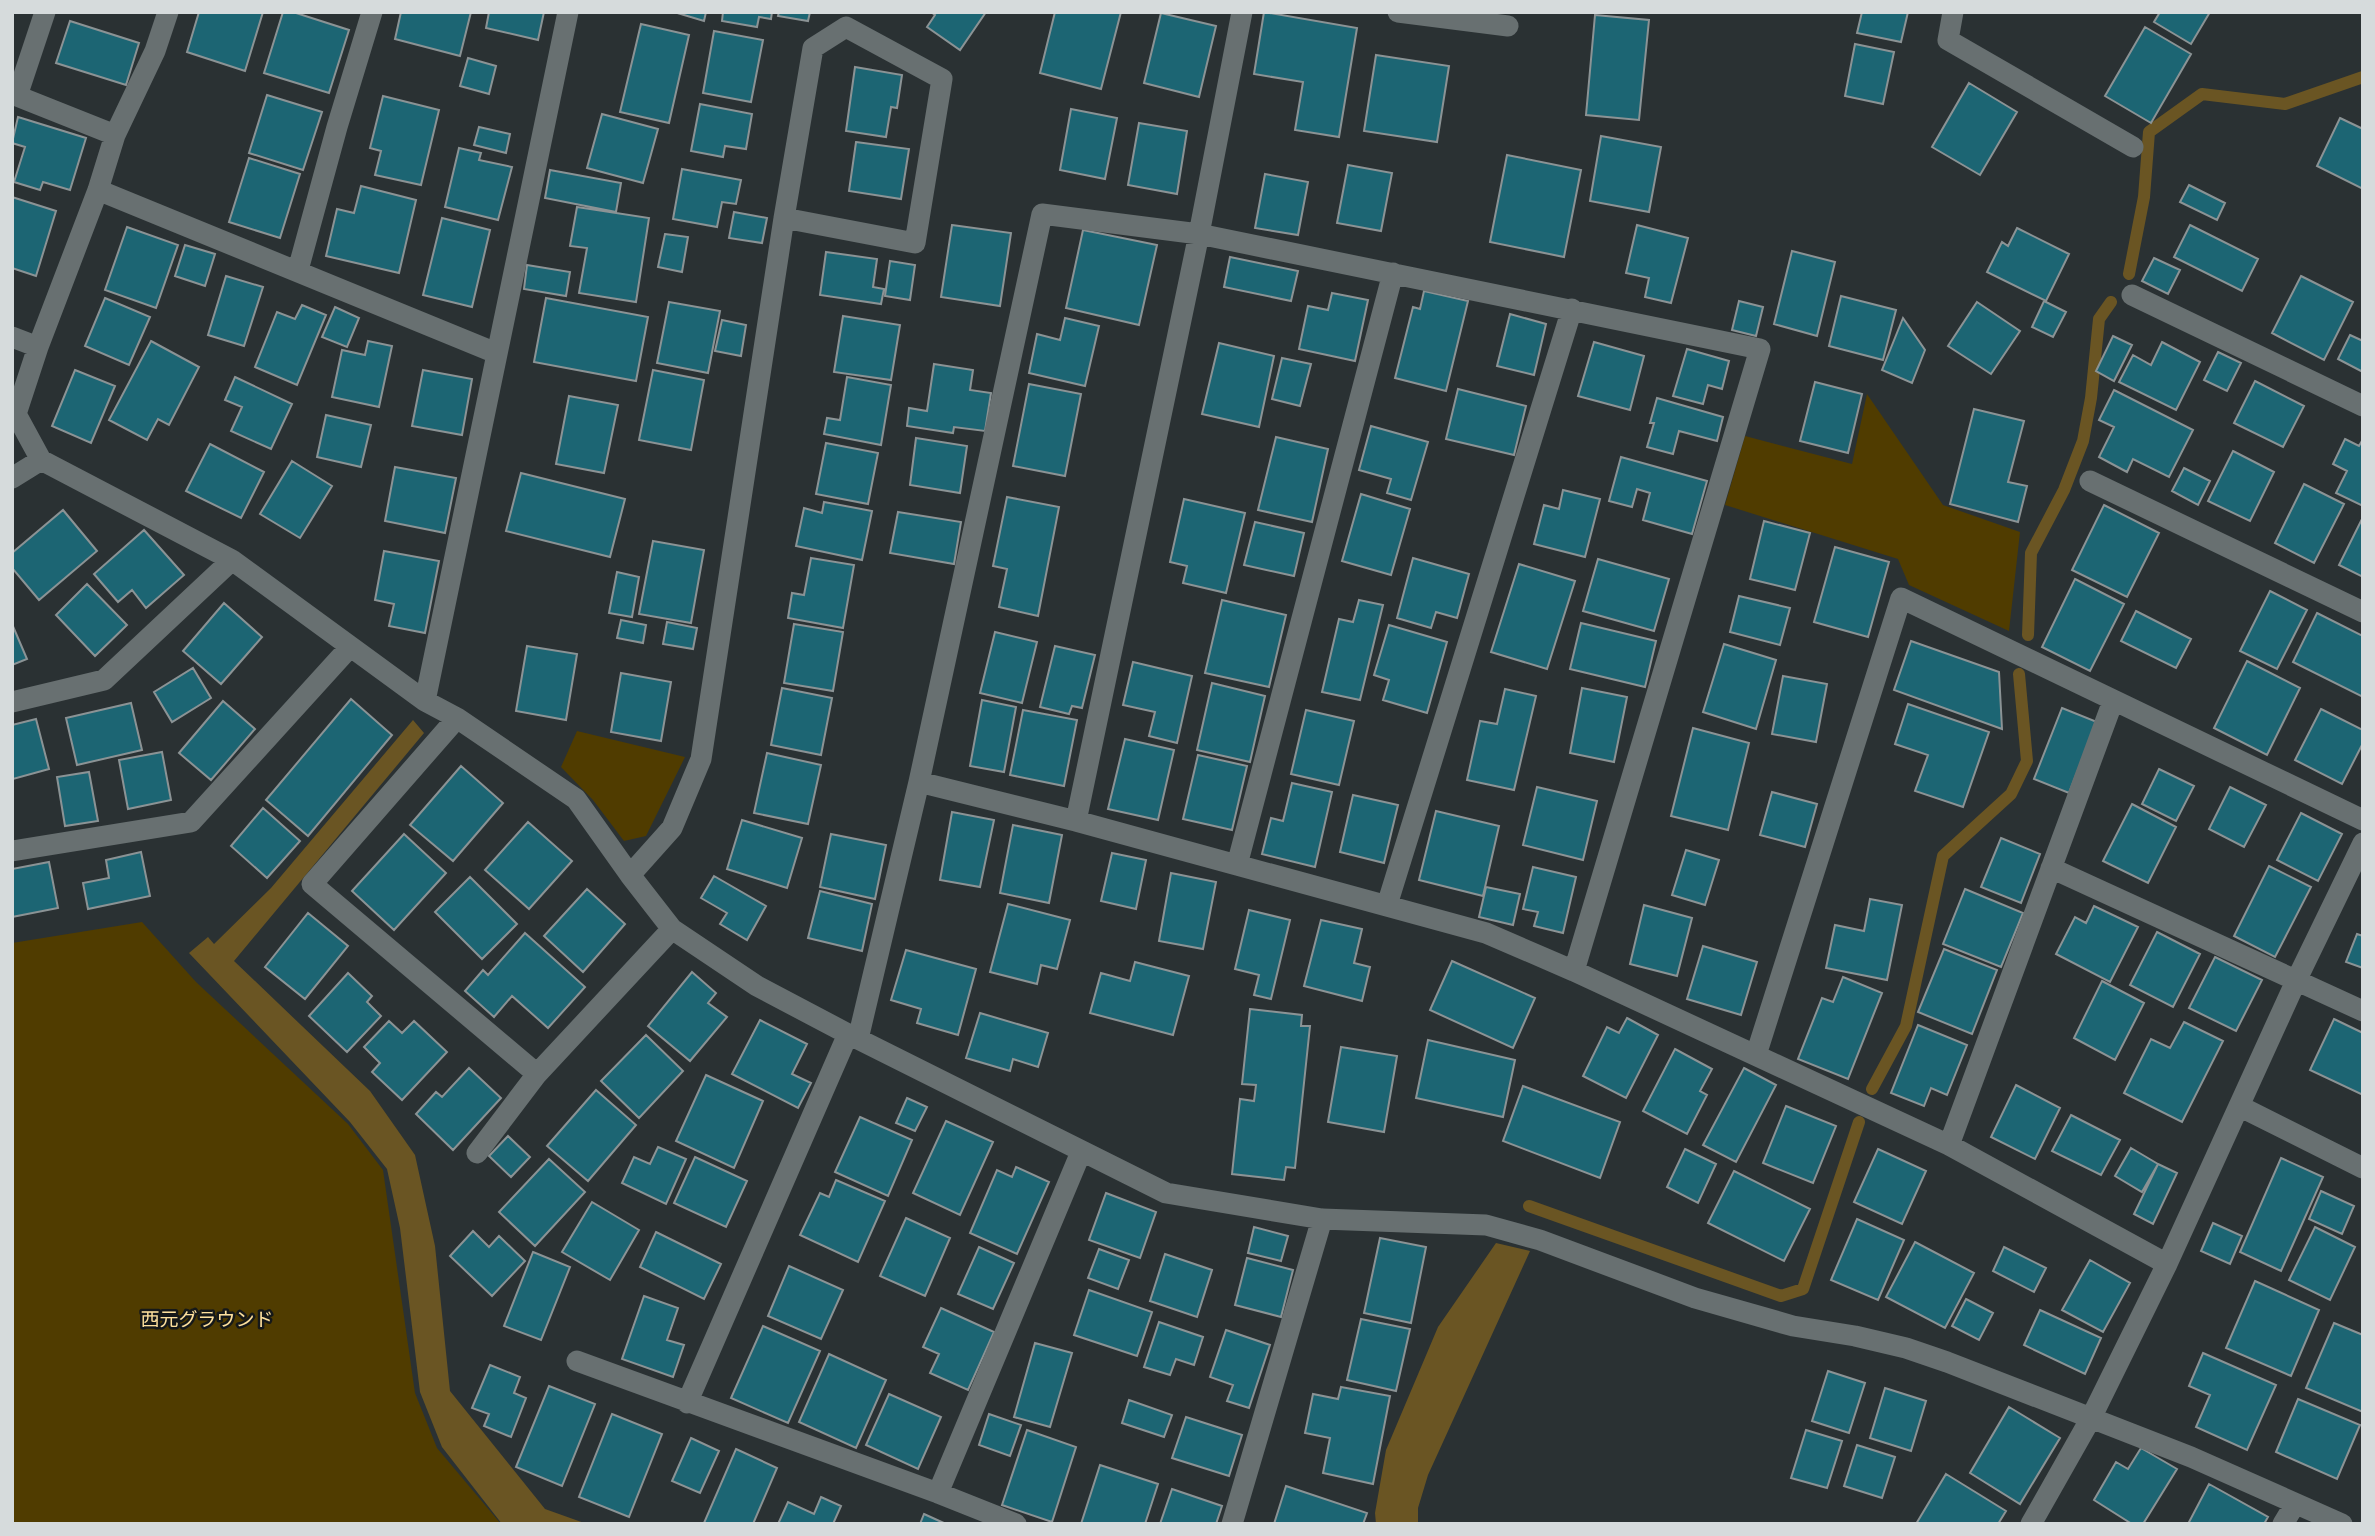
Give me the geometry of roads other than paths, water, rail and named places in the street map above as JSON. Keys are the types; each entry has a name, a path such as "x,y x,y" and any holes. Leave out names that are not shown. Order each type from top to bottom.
{"street":[{"path":"45,12 17,96 115,135"},
{"path":"168,12 155,51 115,135 98,190 38,347 16,414 41,460 232,561 425,701 457,718 576,799 672,929 757,986 1081,1152 1166,1192 1322,1219 1486,1226 1539,1240 1695,1298 1793,1326 1906,1348 2191,1457 2342,1524"},
{"path":"298,270 372,12"},
{"path":"425,701 568,12"},
{"path":"1076,821 1199,234 1242,12"},
{"path":"1398,12 1508,26"},
{"path":"1953,12 1948,40 2133,147"},
{"path":"630,875 672,828 701,759 784,218 813,48 846,27 942,79 915,243 784,218"},
{"path":"98,190 496,352"},
{"path":"687,1403 853,1037 919,782 1042,214 1199,234 1760,349 1574,971"},
{"path":"1237,865 1393,273"},
{"path":"2132,295 2363,406"},
{"path":"1387,905 1572,309"},
{"path":"12,337 38,347"},
{"path":"12,478 41,460"},
{"path":"2090,481 2363,611"},
{"path":"12,702 104,680 232,561"},
{"path":"1756,1055 1901,598 2363,820"},
{"path":"12,851 191,822 350,647"},
{"path":"1949,1145 2113,701"},
{"path":"457,718 312,884 537,1074"},
{"path":"919,782 1076,821 1486,933 1949,1145 2167,1264"},
{"path":"2031,1524 2091,1418 2167,1264 2296,981 2363,843"},
{"path":"2052,868 2363,1011"},
{"path":"477,1153 537,1074 672,929"},
{"path":"2239,1106 2363,1168"},
{"path":"938,1493 1081,1152"},
{"path":"1232,1524 1322,1219"},
{"path":"577,1361 1016,1524"},
{"path":"2283,1524 2295,1504"}],"waterway":[{"path":"2129,274 2144,197 2149,132 2202,94 2285,104 2363,77"},
{"path":"2028,635 2031,553 2064,490 2083,441 2091,398 2099,319 2111,302"},
{"path":"1872,1089 1906,1026 1943,856 2011,794 2027,761 2019,674"},
{"path":"1529,1206 1781,1296 1803,1289 1859,1122"}],"park label":[{"name":"西元グラウンド","path":"207,1319"}]}
